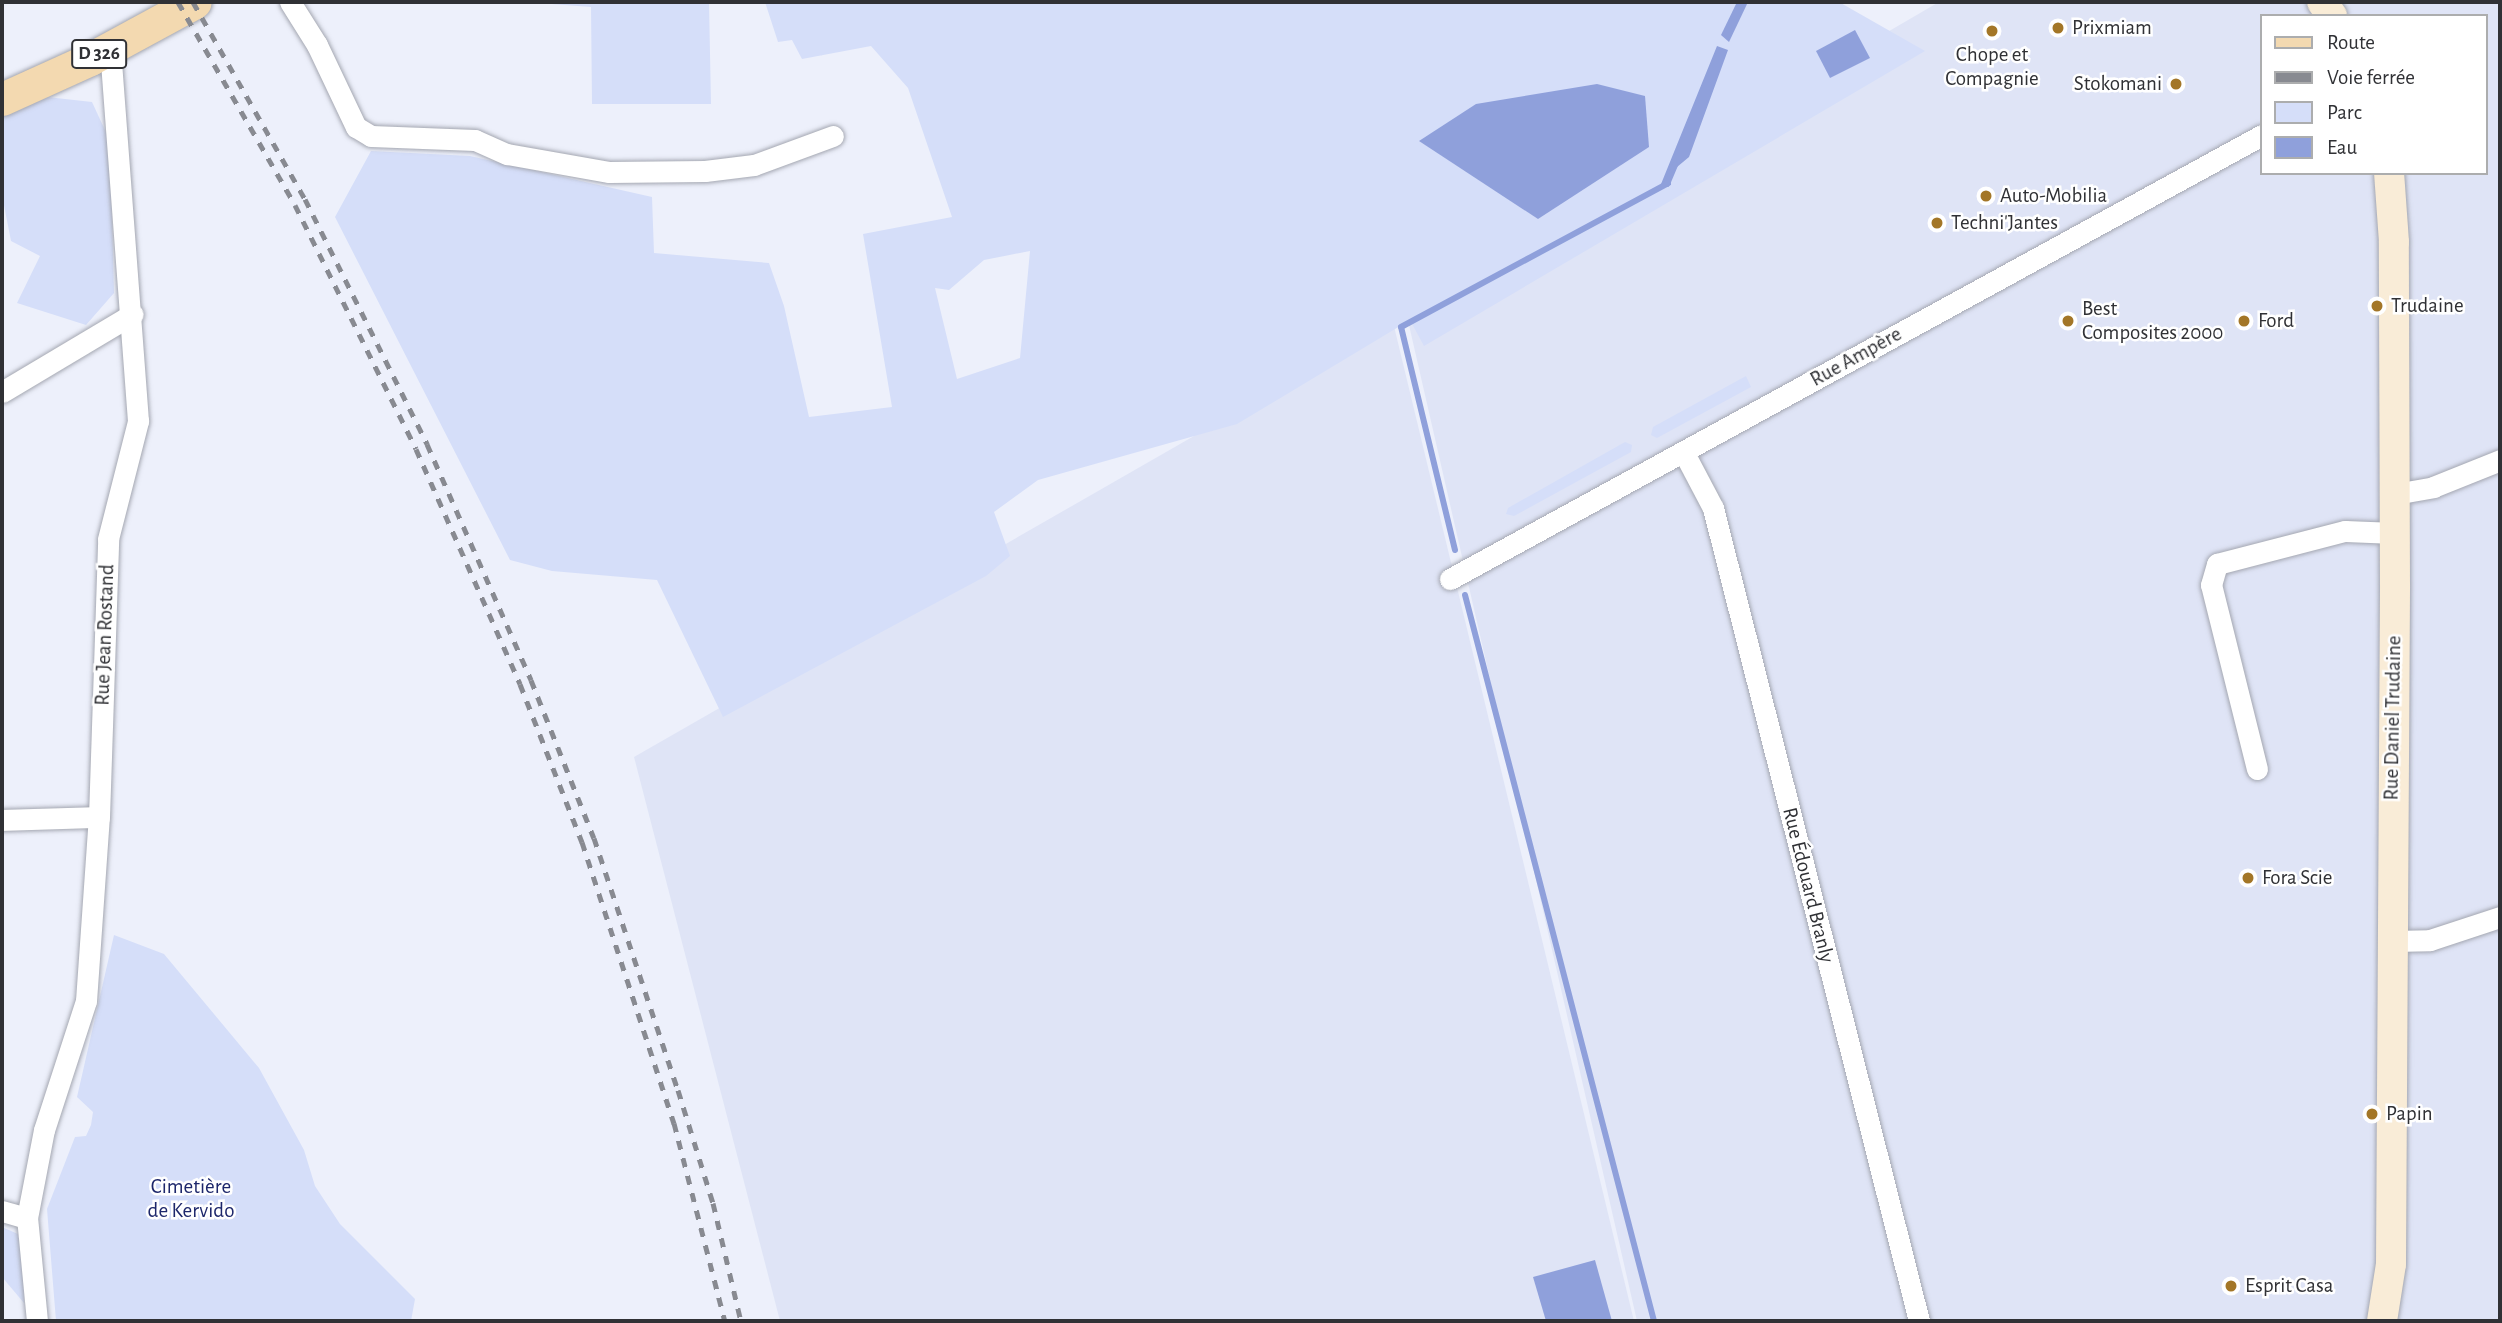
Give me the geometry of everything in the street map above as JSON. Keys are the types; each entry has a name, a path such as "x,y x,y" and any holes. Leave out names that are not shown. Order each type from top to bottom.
{"main road":[{"name":"D 326","path":"2,99 110,48 194,2"},
{"name":"Rue Daniel Trudaine","path":"2382,1321 2391,1264 2395,494 2394,242 2389,175"},
{"name":"Rue Daniel Trudaine","path":"2391,1264 2400,1321"}],"street":[{"path":"290,2 317,45 356,127 371,136 475,140 507,154 622,172 705,171 754,164 833,136"},
{"name":"Rue Jean Rostand","path":"37,1321 27,1217 44,1130 86,1001 99,817 108,539 138,421 133,314 110,48"},
{"name":"Rue Ampère","path":"1450,579 2260,136"},
{"path":"2,392 133,314"},
{"name":"Rue Édouard Branly","path":"1684,453 1713,508 1919,1321"},
{"path":"2395,494 2433,487 2500,460"},
{"path":"2257,769 2211,585 2217,565 2345,531 2395,533"},
{"path":"2,820 99,817"},
{"path":"2391,941 2430,940 2500,917"},
{"path":"2,1211 27,1217"}],"shaded area":[{"path":"1939,2 2500,2 2500,1321 1637,1321 1406,312"},
{"path":"1393,322 1634,1321 780,1321 634,757"}],"green space":[{"path":"525,2 709,2 711,104 592,104 591,7"},
{"path":"765,2 1839,2 1925,51 1424,346 1410,320 1237,424 1038,480 994,512 1010,556 986,576 723,717 657,580 552,571 510,560 335,217 371,151 470,156 652,197 654,253 769,263 784,306 809,417 892,407 863,234 952,217 908,88 871,46 802,59 792,40 778,42","holes":["1030,251 1020,358 957,379 935,288 949,290 984,260"]},
{"path":"2,92 92,102 110,141 114,293 86,325 17,303 40,256 11,241 2,195"},
{"path":"1746,376 1751,387 1657,438 1651,435 1653,427"},
{"path":"1625,442 1632,445 1631,452 1514,516 1506,514 1508,508"},
{"name":"Cimetière de Kervido","path":"114,935 164,954 259,1068 304,1150 315,1186 340,1224 415,1299 411,1321 56,1321 47,1209 75,1137 86,1136 91,1125 93,1112 77,1097"},
{"path":"2,1227 18,1234 25,1272 24,1303 2,1277"}],"water":[{"path":"1737,2 1748,2 1729,42 1721,35"},
{"path":"1855,30 1870,58 1830,78 1816,51"},
{"path":"1717,46 1728,50 1689,157 1671,172 1671,185 1659,189"},
{"path":"1597,84 1645,96 1649,147 1538,219 1419,141 1476,104"},
{"path":"1595,1260 1612,1321 1546,1321 1533,1277"}],"waterway":[{"path":"1455,550 1401,327 1667,184 1675,165"},
{"path":"1465,595 1654,1321"}],"railway":[{"path":"178,2 295,205 416,449 520,684 582,842 674,1123 725,1321"},
{"path":"193,2 305,199 427,444 531,680 594,838 678,1090 713,1203 741,1321"}],"place":[{"name":"Prixmiam","path":"2058,28"},
{"name":"Chope et Compagnie","path":"1992,31"},
{"name":"Stokomani","path":"2176,84"},
{"name":"Auto-Mobilia","path":"1986,196"},
{"name":"Techni'Jantes","path":"1937,223"},
{"name":"Trudaine","path":"2377,306"},
{"name":"Best Composites 2000","path":"2068,321"},
{"name":"Ford","path":"2244,321"},
{"name":"Fora Scie","path":"2248,878"},
{"name":"Papin","path":"2372,1114"},
{"name":"Esprit Casa","path":"2231,1286"}]}
